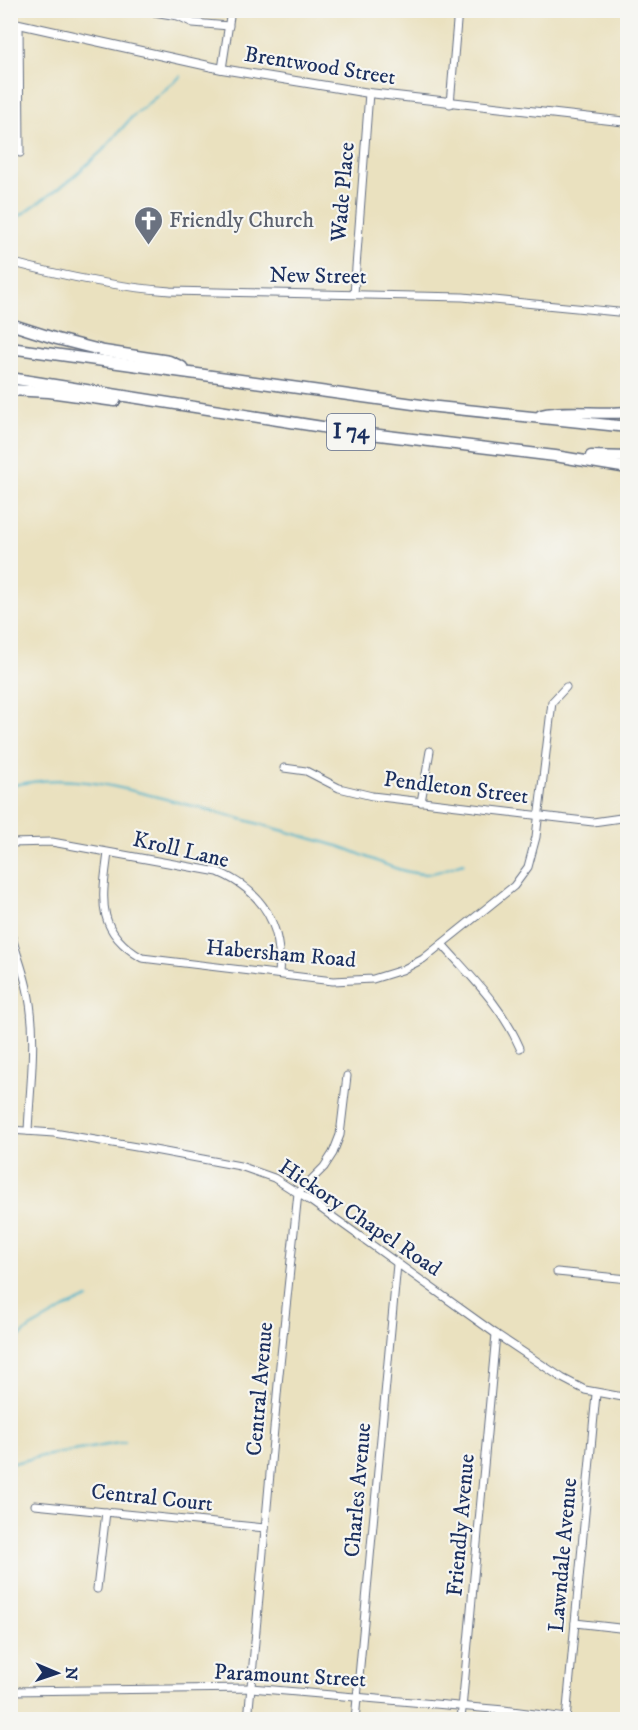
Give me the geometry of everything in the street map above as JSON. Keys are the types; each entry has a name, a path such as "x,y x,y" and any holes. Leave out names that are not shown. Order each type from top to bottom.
{"highway":[{"path":"10,324 104,351 169,362 196,373"},
{"name":"I 74","path":"10,348 428,406 627,426"},
{"name":"I 74","path":"10,378 354,432 555,456 627,457"},
{"path":"10,390 49,392 122,402 148,398"},
{"path":"532,418 555,412 604,414 627,412"},
{"path":"555,456 627,468"}],"main road":[{"name":"Brentwood Street","path":"15,23 222,69 450,104 627,123"}],"street":[{"path":"141,10 178,16 193,23 229,26"},
{"path":"222,69 231,10"},
{"path":"450,104 458,10"},
{"path":"15,23 20,153"},
{"name":"Wade Place","path":"354,294 369,93"},
{"name":"New Street","path":"10,262 130,288 204,292 463,297 627,313"},
{"name":"Habersham Road","path":"108,853 102,896 104,912 113,934 130,951 142,958 333,981 373,979 402,970 423,959 514,886 528,867 536,837 552,702 566,687"},
{"path":"421,802 430,750"},
{"name":"Pendleton Street","path":"284,768 306,771 339,788 372,796 593,822 627,817"},
{"name":"Kroll Lane","path":"10,843 52,842 218,872 242,884 260,902 272,922 279,947 279,974"},
{"path":"10,930 27,987 31,1013 33,1041 28,1131"},
{"path":"442,944 496,1005 507,1021 520,1048"},
{"path":"298,1193 324,1167 333,1153 340,1135 347,1076"},
{"name":"Hickory Chapel Road","path":"10,1130 65,1135 240,1166 274,1178 562,1378 596,1394 627,1398"},
{"name":"Central Avenue","path":"248,1719 298,1193"},
{"name":"Charles Avenue","path":"355,1719 398,1264"},
{"path":"557,1272 627,1279"},
{"name":"Friendly Avenue","path":"461,1719 496,1334"},
{"name":"Lawndale Avenue","path":"566,1719 596,1394"},
{"name":"Central Court","path":"35,1505 265,1528"},
{"path":"97,1589 106,1512"},
{"path":"575,1623 627,1629"},
{"name":"Paramount Street","path":"10,1691 251,1688 566,1719"}],"waterway":[{"path":"10,223 70,180 102,151 132,117 181,76"},
{"path":"10,786 56,780 122,788 338,846 392,867 415,873 434,873 464,863"},
{"path":"10,1345 30,1328 88,1298"},
{"path":"10,1464 125,1442"}],"place":[{"name":"Friendly Church","path":"148,246"}]}
